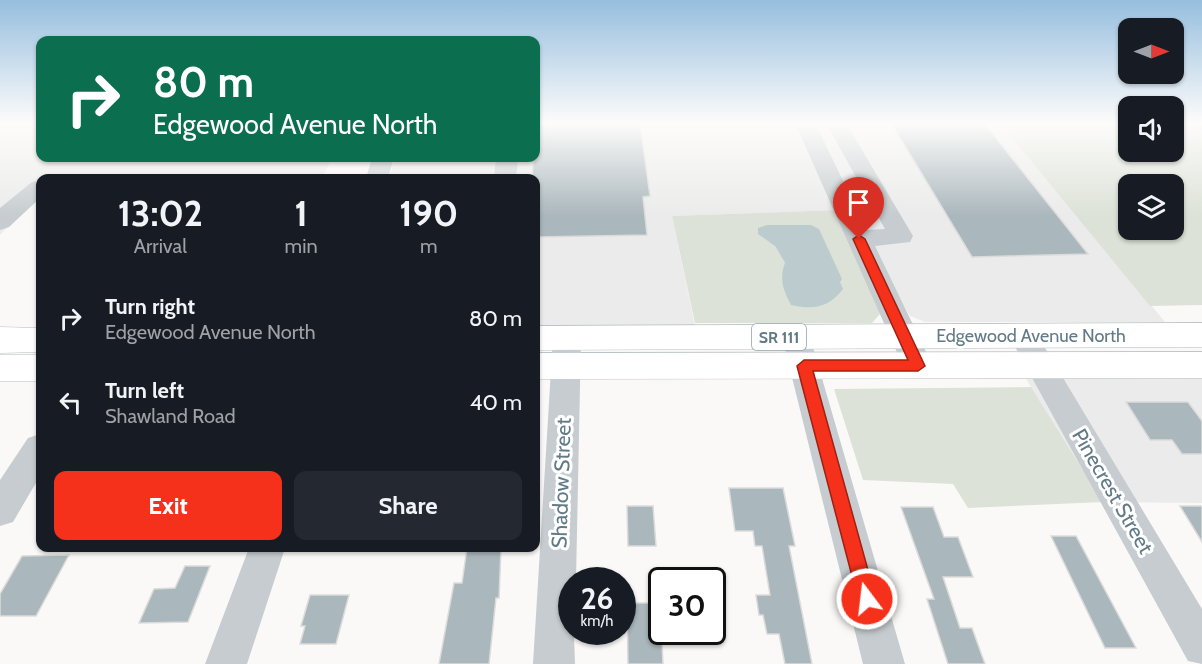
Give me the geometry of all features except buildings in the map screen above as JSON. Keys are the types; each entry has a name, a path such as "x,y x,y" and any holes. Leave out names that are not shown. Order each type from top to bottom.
{"main road":[{"name":"Edgewood Avenue North","path":"911,351 1023,336 1202,335"},
{"path":"0,340 36,340"},
{"name":"Edgewood Avenue North","path":"551,352 911,351 1041,365 1202,365"},
{"path":"0,368 36,368"}],"street":[{"path":"819,154 911,351"},
{"path":"854,154 901,236 859,239"},
{"path":"0,222 21,201 36,191"},
{"name":"Pinecrest Street","path":"1023,336 1202,647"},
{"path":"800,351 884,664"},
{"name":"Shadow Street","path":"551,352 554,664"},
{"path":"0,510 36,454"},
{"path":"226,664 266,552"}],"shaded area":[{"path":"0,154 36,154 36,162 330,162 324,174 36,174 36,198 0,235"},
{"path":"540,154 812,154 838,210 672,216 695,326 540,326 540,174 390,174 394,162 540,162"},
{"path":"827,154 1026,154 1165,322 925,322 910,316 888,279"},
{"path":"1025,154 1118,154 1118,162 1184,162 1184,154 1202,154 1202,305 1150,306"},
{"path":"838,210 868,275 880,314 872,323 695,323 672,216","holes":["811,225 785,263 775,246"]},
{"path":"767,225 811,225 819,229 842,279 840,282 843,289 832,300 820,306 791,305 783,284 782,274 785,263 775,246 758,234 758,228"},
{"path":"1202,378 1202,503 1103,502 1026,379"},
{"path":"1031,387 1103,502 968,508 953,484 863,480 834,389"}],"route":[{"path":"859,239 918,366 804,366 867,599"}]}
